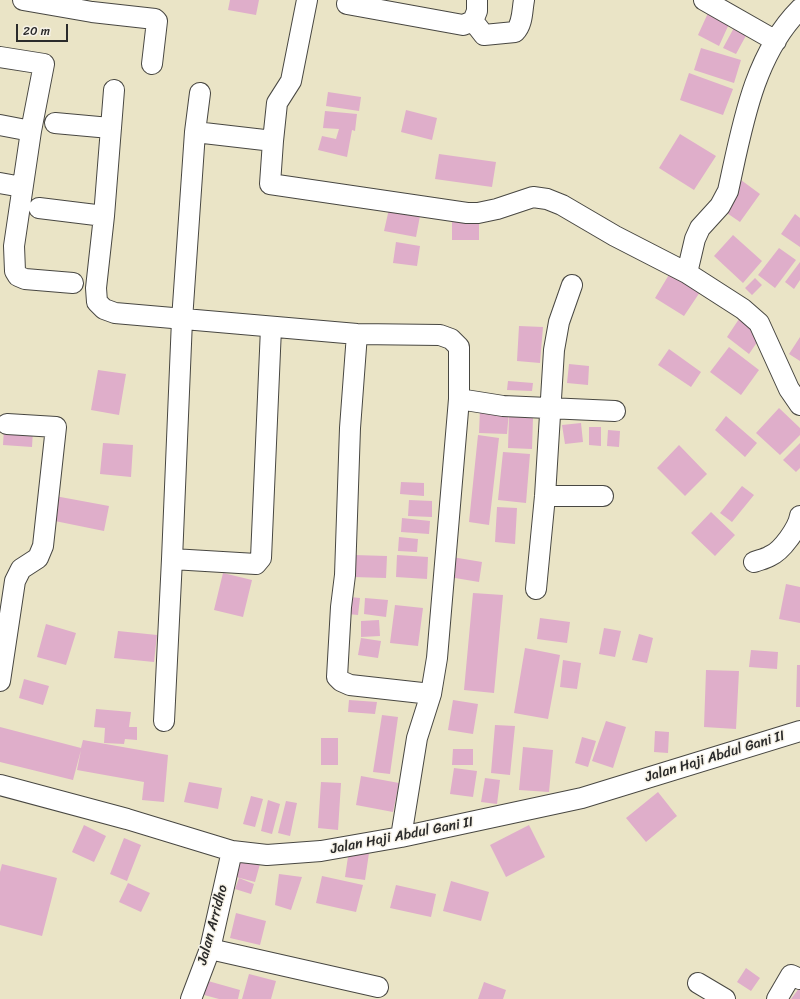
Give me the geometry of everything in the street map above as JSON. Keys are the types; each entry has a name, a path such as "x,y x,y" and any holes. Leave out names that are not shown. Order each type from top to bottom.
{"street":[{"path":"22,0 92,12 155,19 157,21 152,64"},
{"path":"307,0 290,81 277,103 269,182 275,186 467,213 478,213 497,209 533,197 547,199 562,205 615,236 687,273 743,308 759,323 789,389 800,405"},
{"path":"473,22 477,11 477,0"},
{"path":"473,22 484,35 515,32 519,28 524,0"},
{"path":"704,0 776,40"},
{"path":"347,4 463,25 473,22"},
{"path":"687,273 695,239 700,228 720,206 728,191 753,86 776,40 799,12"},
{"path":"0,57 44,64 22,187 7,245 15,271 18,276 25,279 73,283"},
{"path":"114,90 104,216 96,288 98,302 104,309 115,313 271,328 357,334 440,335 450,339 458,347 459,399 446,569 437,658 431,694 417,738 400,837"},
{"path":"164,721 182,320 195,132 200,93"},
{"path":"55,123 110,128"},
{"path":"0,125 31,130"},
{"path":"195,132 272,141"},
{"path":"0,183 22,187"},
{"path":"39,208 104,216"},
{"path":"536,589 545,496 549,408 554,350 559,322 572,284"},
{"path":"172,559 256,564 261,558 271,328"},
{"path":"357,334 350,428 345,575 341,607 337,677 341,681 350,685 431,694"},
{"path":"459,399 503,406 615,411"},
{"path":"0,681 15,581 21,569 38,558 43,546 56,427 7,424"},
{"path":"545,496 603,496"},
{"path":"754,562 771,556 776,552 796,529 800,516"},
{"name":"Jalan Haji Abdul Gani II","path":"0,785 128,819 232,851 266,855 321,851 400,837 582,798 800,731"},
{"name":"Jalan Arridho","path":"191,999 210,949 232,851"},
{"path":"210,949 378,987"},
{"path":"776,999 791,975 800,979"},
{"path":"698,983 725,999"}],"building":[{"path":"230,0 259,0 256,15 228,10"},
{"path":"708,13 729,24 719,46 698,35"},
{"path":"736,24 749,30 736,54 723,48"},
{"path":"701,48 741,60 734,83 694,70"},
{"path":"689,73 733,89 723,115 680,100"},
{"path":"328,92 361,97 359,111 326,106"},
{"path":"406,110 437,118 432,140 401,132"},
{"path":"325,111 357,114 355,131 352,130 347,157 318,150 322,136 336,139 339,129 323,128"},
{"path":"680,134 716,156 694,190 659,168"},
{"path":"439,154 496,162 492,187 435,179"},
{"path":"741,180 760,194 740,222 721,209"},
{"path":"389,209 420,216 416,237 384,231"},
{"path":"795,214 800,218 800,247 781,234"},
{"path":"452,217 479,218 479,240 452,240"},
{"path":"733,235 762,261 743,283 714,256"},
{"path":"396,242 420,246 417,266 393,263"},
{"path":"779,248 796,260 775,288 758,275"},
{"path":"800,262 800,280 794,289 785,282"},
{"path":"670,273 700,292 684,316 655,298"},
{"path":"755,278 762,285 752,295 745,288"},
{"path":"739,319 762,335 749,354 727,337"},
{"path":"519,326 543,327 540,363 517,361"},
{"path":"800,337 800,361 789,354"},
{"path":"729,347 759,370 741,395 710,372"},
{"path":"669,349 701,372 691,387 658,365"},
{"path":"569,364 589,366 588,385 567,383"},
{"path":"98,370 126,374 119,415 91,410"},
{"path":"508,381 533,383 532,391 507,390"},
{"path":"779,408 800,428 800,435 780,455 756,433"},
{"path":"480,409 509,411 507,434 479,433"},
{"path":"509,416 533,417 532,449 508,448"},
{"path":"726,416 757,443 745,457 715,430"},
{"path":"581,423 583,442 565,444 562,425"},
{"path":"589,427 601,427 601,446 589,445"},
{"path":"4,428 33,430 32,447 3,445"},
{"path":"608,430 620,431 619,447 607,446"},
{"path":"478,435 499,438 489,525 469,522"},
{"path":"103,443 133,445 131,477 100,474"},
{"path":"800,443 800,468 796,472 783,460"},
{"path":"679,445 707,474 685,496 657,468"},
{"path":"503,452 530,454 526,503 498,500"},
{"path":"401,482 424,483 424,496 400,494"},
{"path":"742,486 754,495 732,522 720,513"},
{"path":"55,496 109,506 104,531 50,520"},
{"path":"409,500 432,501 432,517 408,516"},
{"path":"497,507 517,508 515,544 495,542"},
{"path":"711,512 735,535 715,556 691,533"},
{"path":"402,518 430,521 429,534 401,532"},
{"path":"399,537 418,539 417,552 398,551"},
{"path":"354,555 387,556 386,578 353,577"},
{"path":"397,555 428,557 427,579 396,577"},
{"path":"452,557 482,562 479,582 449,577"},
{"path":"223,573 252,580 243,617 214,610"},
{"path":"786,584 800,587 800,623 779,619"},
{"path":"473,593 503,595 494,693 464,690"},
{"path":"350,597 360,598 358,615 348,614"},
{"path":"365,598 388,600 386,617 364,614"},
{"path":"395,605 423,608 418,646 390,643"},
{"path":"540,618 570,622 567,643 537,639"},
{"path":"379,620 380,636 361,637 361,621"},
{"path":"46,624 76,633 66,665 37,657"},
{"path":"604,628 621,631 615,657 599,654"},
{"path":"118,631 157,635 154,662 114,658"},
{"path":"639,634 653,638 647,663 632,660"},
{"path":"361,638 381,641 378,658 358,655"},
{"path":"525,648 560,655 548,719 514,713"},
{"path":"751,650 778,652 777,669 749,667"},
{"path":"563,660 581,663 577,689 560,687"},
{"path":"797,665 800,665 800,707 796,707"},
{"path":"706,670 739,671 736,729 704,727"},
{"path":"24,679 49,686 43,705 19,698"},
{"path":"349,700 377,702 375,714 348,712"},
{"path":"453,700 478,704 473,734 448,730"},
{"path":"96,709 131,712 129,727 137,727 137,740 125,739 124,744 104,743 105,728 94,727"},
{"path":"382,715 398,717 390,774 373,772"},
{"path":"606,721 626,727 613,768 592,761"},
{"path":"495,725 515,726 510,775 491,773"},
{"path":"0,727 81,748 83,740 168,755 164,802 142,800 144,782 77,770 81,750 73,780 0,762"},
{"path":"655,731 669,732 668,753 654,752"},
{"path":"582,737 596,741 588,767 575,763"},
{"path":"321,738 338,738 338,765 321,765"},
{"path":"523,747 553,750 549,792 519,790"},
{"path":"453,749 473,749 473,765 452,765"},
{"path":"454,768 477,771 473,797 450,794"},
{"path":"361,776 399,783 393,812 356,805"},
{"path":"485,778 500,780 497,804 481,802"},
{"path":"189,782 222,788 218,809 184,802"},
{"path":"321,782 341,783 338,830 318,828"},
{"path":"658,792 677,816 646,842 626,818"},
{"path":"251,796 263,799 255,827 243,824"},
{"path":"268,800 280,804 272,834 261,831"},
{"path":"286,801 297,803 290,836 278,833"},
{"path":"84,825 106,836 94,862 72,852"},
{"path":"529,825 545,857 506,877 490,845"},
{"path":"124,838 141,845 127,881 110,874"},
{"path":"349,850 369,853 365,880 345,877"},
{"path":"240,859 260,864 255,882 236,877"},
{"path":"2,864 57,878 42,936 0,925 0,872"},
{"path":"279,874 302,877 291,910 275,905"},
{"path":"322,876 363,885 356,912 316,903"},
{"path":"239,878 254,884 251,894 235,889"},
{"path":"451,881 489,892 481,921 443,911"},
{"path":"128,883 150,893 141,912 119,902"},
{"path":"396,885 436,894 431,917 390,908"},
{"path":"236,913 266,921 260,945 230,938"},
{"path":"746,968 760,978 751,991 737,982"},
{"path":"249,974 276,981 271,999 242,999"},
{"path":"208,981 240,990 238,999 219,999 204,995"},
{"path":"484,982 506,990 503,999 478,999"},
{"path":"800,987 800,999 791,999"}]}
